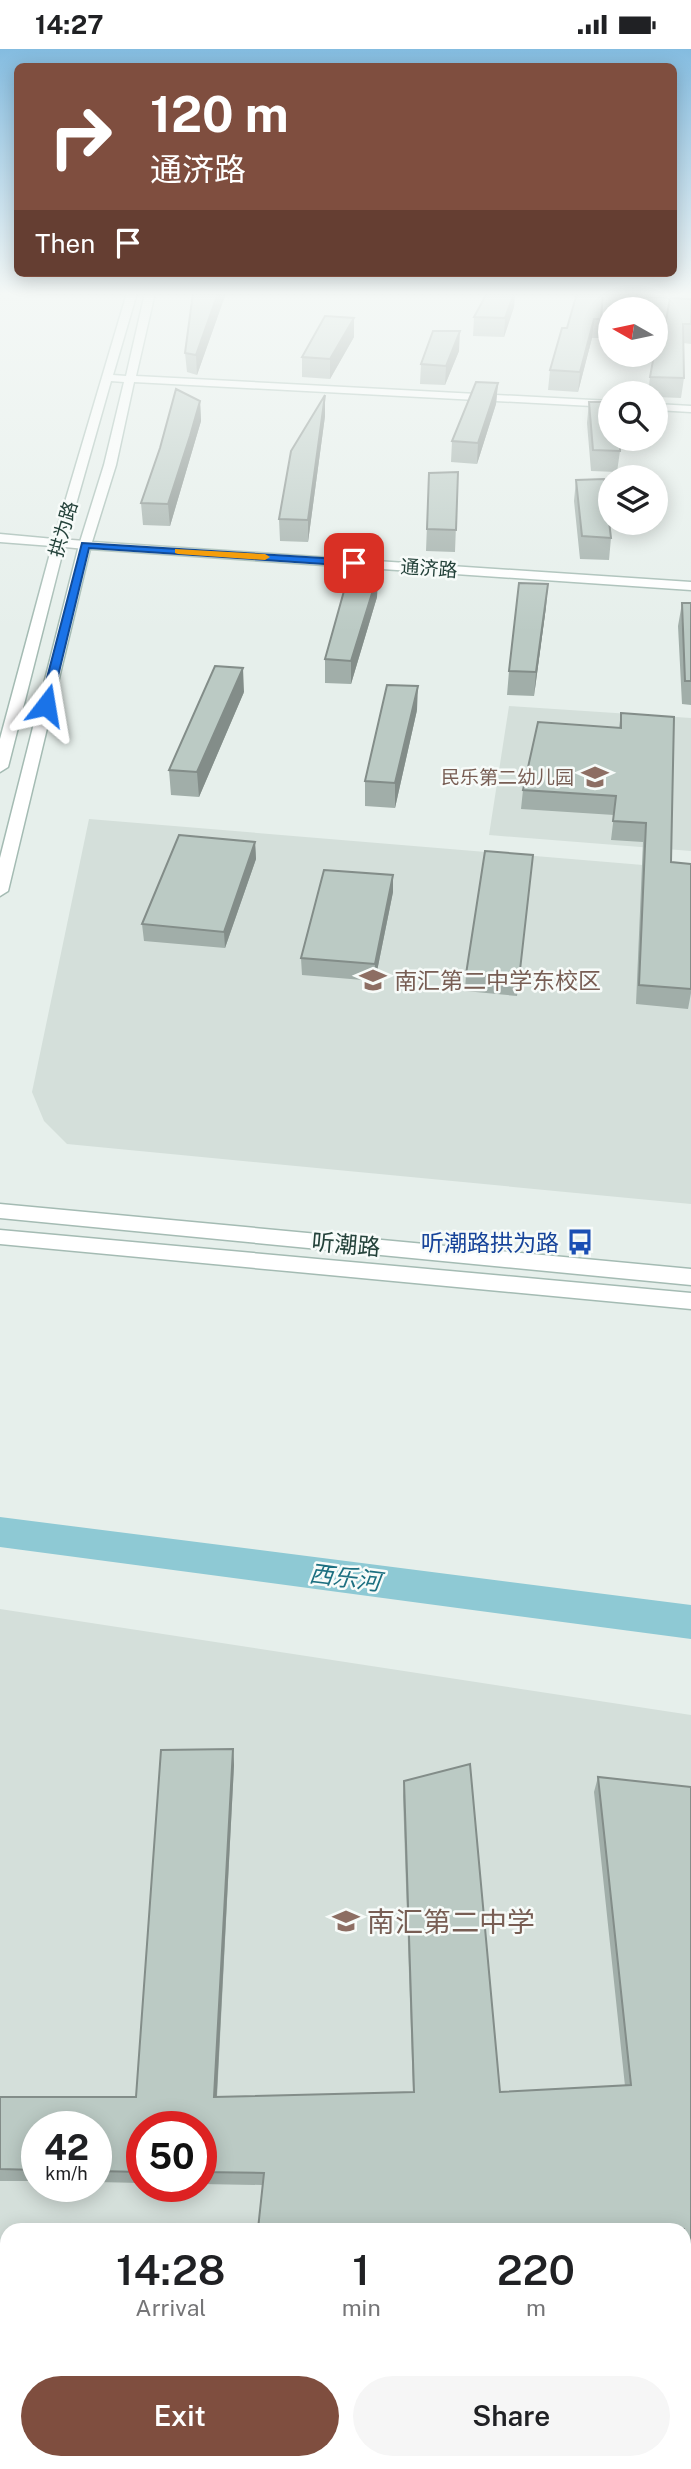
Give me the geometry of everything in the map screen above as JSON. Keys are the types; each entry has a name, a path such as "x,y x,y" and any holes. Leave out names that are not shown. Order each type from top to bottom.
{"main road":[{"name":"拱为路","path":"0,767 59,543 101,406"},
{"name":"拱为路","path":"0,891 85,545 110,465 122,406"},
{"path":"668,408 691,409"},
{"name":"通济路","path":"0,538 691,586"},
{"name":"听潮路","path":"0,1211 691,1277"},
{"name":"听潮路","path":"0,1237 691,1301"}],"shaded area":[{"name":"民乐第二幼儿园","path":"509,706 691,718 691,851 489,835"},
{"name":"南汇第二中学东校区","path":"89,819 691,869 691,1204 67,1144 44,1121 32,1092"},
{"name":"南汇第二中学","path":"0,1609 691,1715 691,2223 0,2223"}],"building":[{"path":"171,406 199,406 168,504 141,503"},
{"path":"318,406 324,406 308,520 279,519 291,451"},
{"path":"466,406 490,406 478,443 452,441"},
{"path":"589,406 598,406 598,450 593,450"},
{"path":"458,472 456,530 427,529 429,473"},
{"path":"598,479 598,535 611,535 611,538 582,536 576,480"},
{"path":"349,573 378,574 351,661 325,659"},
{"path":"519,583 548,584 536,672 509,671"},
{"path":"682,603 691,603 691,681 685,681"},
{"path":"215,666 243,668 197,772 169,770"},
{"path":"387,685 418,686 395,783 365,781"},
{"path":"621,713 674,717 671,862 691,864 691,989 639,985 646,823 613,821 616,796 523,790 538,722 621,728"},
{"path":"179,835 255,842 224,932 142,924"},
{"path":"485,851 533,855 519,979 466,974"},
{"path":"324,870 393,875 375,964 301,958"},
{"path":"233,1749 214,2097 414,2092 404,1781 470,1764 500,2092 631,2085 598,1777 691,1787 691,2223 259,2223 264,2173 217,2172 217,2111 126,2111 126,2172 112,2171 112,2111 21,2111 21,2170 0,2169 0,2097 136,2097 161,1750"}],"waterway":[{"name":"西乐河","path":"0,1532 691,1622"}],"slow traffic":[{"path":"178,551 265,557"}],"place":[{"name":"民乐第二幼儿园","path":"595,777"},
{"name":"南汇第二中学东校区","path":"373,980"},
{"name":"听潮路拱为路","path":"580,1242"},
{"name":"南汇第二中学","path":"346,1921"}],"route":[{"path":"46,705 85,545 354,563"}]}
